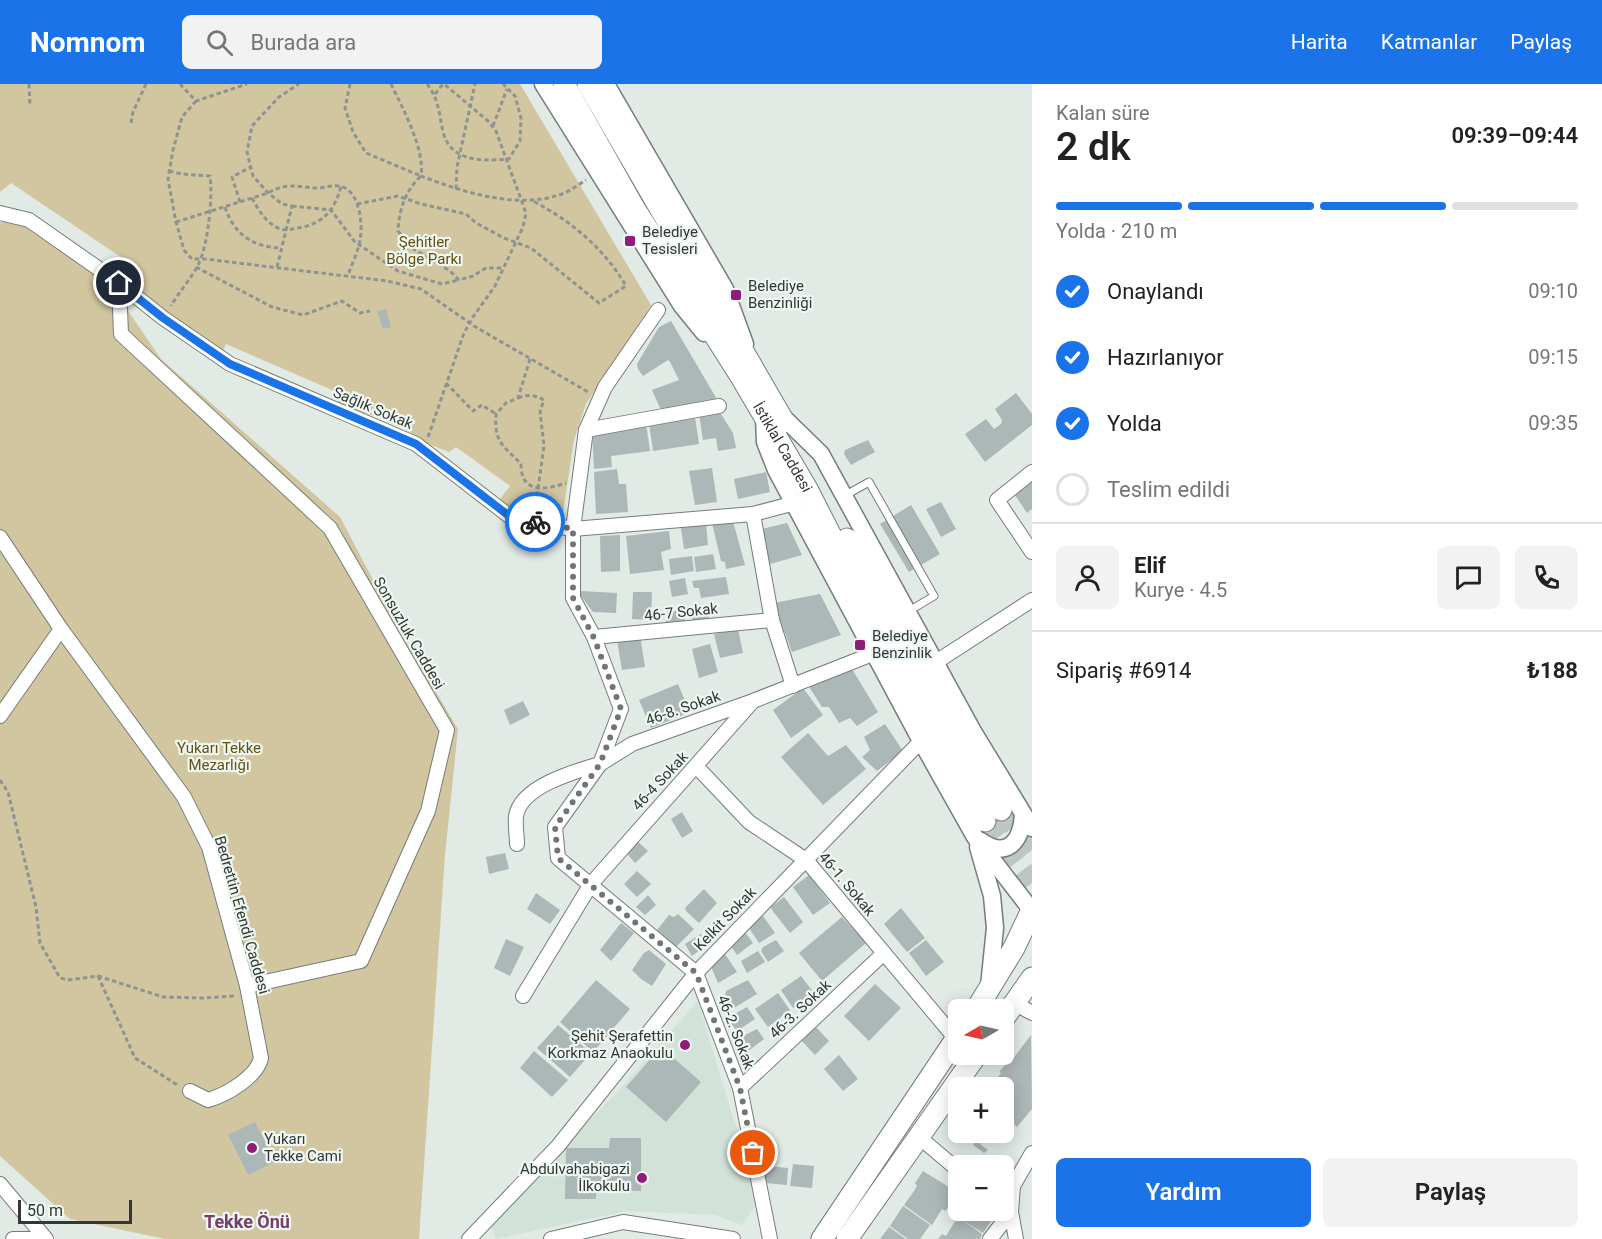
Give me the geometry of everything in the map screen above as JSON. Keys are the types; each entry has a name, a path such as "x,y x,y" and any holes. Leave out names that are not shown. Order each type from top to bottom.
{"main road":[{"name":"İstiklal Caddesi","path":"564,84 634,208 744,367"},
{"name":"İstiklal Caddesi","path":"588,84 744,367 831,509 987,823"},
{"path":"983,999 1014,948 1031,909"},
{"path":"822,1239 948,1051"},
{"path":"847,1239 969,1065"}],"street":[{"path":"543,84 682,306 723,357 744,367"},
{"path":"606,84 725,289 740,326 744,367"},
{"name":"Sağlık Sokak","path":"0,213 29,220 230,364 416,444 513,519 573,529 753,514 795,503"},
{"name":"Sonsuzluk Caddesi","path":"119,283 120,334 330,528 447,730 428,811 361,961 248,990"},
{"path":"517,844 516,815 524,802 541,787 567,774 600,764 621,709 594,638 573,598 573,529 586,430 605,387 658,310"},
{"path":"586,430 719,406"},
{"path":"987,823 992,849 1001,849 1017,841 1027,822 821,454 771,414 765,442 776,470 921,741 987,823 1031,909"},
{"path":"1032,472 997,500 1032,552"},
{"path":"753,514 772,620 793,686"},
{"name":"Bedrettin Efendi Caddesi","path":"0,537 61,629 184,797 209,847 248,990 261,1058 260,1066 243,1081 216,1098 208,1100 190,1091"},
{"path":"936,663 1032,600"},
{"name":"46-7 Sokak","path":"594,638 772,620"},
{"path":"0,716 61,629"},
{"name":"46-4 Sokak","path":"523,996 591,884 697,767 753,701 875,652"},
{"name":"46-8. Sokak","path":"591,884 558,858 555,827 600,764 632,744 753,701"},
{"name":"Kelkit Sokak","path":"470,1239 558,1146 696,973 921,741"},
{"name":"46-1. Sokak","path":"697,767 749,822 806,860 948,1028"},
{"path":"982,999 995,928 987,823"},
{"name":"46-2. Sokak","path":"591,884 696,973 740,1088 770,1239"},
{"name":"46-3. Sokak","path":"740,1088 884,953"},
{"path":"919,1137 948,1162"},
{"path":"1014,1184 1032,1154"},
{"path":"0,1184 46,1239"},
{"path":"990,1239 1000,1221"},
{"path":"1011,1221 1016,1239"},
{"path":"551,1239 623,1222 733,1239"},
{"path":"13,1239 38,1239"}],"lane":[{"path":"844,496 869,482 934,596 909,611"}],"path":[{"path":"29,84 30,106"},
{"path":"131,123 133,112 146,84"},
{"path":"180,84 196,101"},
{"path":"247,84 196,101 182,117 172,150 168,179 184,250 192,259 387,281 421,289 470,323 585,390 598,401"},
{"path":"299,84 279,97 252,126 247,152 254,176 268,193 282,204 332,210 359,244 398,271 442,284 473,276 486,268 505,268"},
{"path":"350,84 345,108 353,132 366,153 456,189 531,200 568,192 598,172"},
{"path":"391,84 411,126 422,169 421,176 411,186 399,212 398,231 412,248 450,271 459,280"},
{"path":"427,84 435,94 440,109 443,134 459,155 473,159 509,159 520,141 521,118 515,96 502,84"},
{"path":"416,444 428,437 470,323 505,268 523,227 526,213 493,126 471,105 443,84 435,94"},
{"path":"456,189 459,155 475,84"},
{"path":"493,126 507,89"},
{"path":"240,202 232,177 251,167"},
{"path":"163,318 200,259 209,211 210,176 170,171"},
{"path":"176,222 268,193 280,186 321,188 341,186 348,189 357,204 361,238 347,276"},
{"path":"252,198 269,222 286,231 310,226 327,217 338,200 341,186"},
{"path":"357,204 398,196 466,214 476,223 531,248 599,303 626,286 614,265 590,241 554,212 531,200"},
{"path":"277,267 292,206"},
{"path":"225,207 229,221 240,233 253,242 269,248 282,248"},
{"path":"196,267 272,307 303,315 342,301 360,313 370,311"},
{"path":"518,398 530,359"},
{"path":"446,383 473,411 482,405 496,414"},
{"path":"534,521 538,489 543,446 540,411 544,400 538,396 518,398 506,403 496,414 498,439 503,448 521,464 521,476 525,481 538,489 549,489 579,479"},
{"path":"0,780 8,792 36,907 40,943 60,978 68,980 98,976 163,997 202,998 248,990"},
{"path":"98,976 135,1058 190,1091"}],"shaded area":[{"name":"Abdulvahabigazi İlkokulu","path":"698,1001 745,1151 756,1205 742,1225 715,1215 626,1211 496,1239 490,1222 619,1090"}],"green space":[{"name":"Şehitler Bölge Parkı","path":"0,84 520,84 651,305 586,404 574,440 563,513 513,510 500,499 510,486 456,447 449,452 426,443 404,428 383,418 338,406 339,393 226,344 223,351 189,329 135,286 143,272 11,183 0,192"},
{"name":"Yukarı Tekke Mezarlığı","path":"0,223 25,227 111,286 161,359 340,517 402,635 458,729 445,855 419,1239 165,1239 70,1219 0,1156"}],"building":[{"path":"386,309 391,327 383,329 377,311"},
{"path":"671,321 718,401 661,410 652,390 679,380 670,362 668,360 643,376 637,364 659,327"},
{"path":"1016,393 1032,414 1032,425 985,462 965,434 986,419 994,429 1001,424 1002,420 995,409"},
{"path":"719,411 733,433 736,448 718,451 716,438 703,440 699,414"},
{"path":"695,417 699,444 653,451 649,423"},
{"path":"646,423 650,451 611,456 612,467 594,469 592,430"},
{"path":"868,440 875,452 851,465 844,454 845,450"},
{"path":"712,468 717,502 695,505 689,471"},
{"path":"617,469 619,484 626,484 628,512 596,514 594,472"},
{"path":"766,472 770,492 738,499 734,479"},
{"path":"1032,478 1032,509 1027,513 1013,492"},
{"path":"941,502 956,529 941,537 926,509"},
{"path":"911,505 940,554 909,572 880,524"},
{"path":"732,518 745,565 726,569 725,562 721,561 712,523"},
{"path":"787,523 802,555 770,564 762,529"},
{"path":"706,524 708,545 684,549 681,528"},
{"path":"669,531 671,549 661,552 664,570 630,574 626,536"},
{"path":"620,535 620,571 601,572 600,536"},
{"path":"713,554 716,569 696,572 694,557"},
{"path":"692,556 694,571 671,575 669,559"},
{"path":"726,577 729,594 701,598 699,588 694,588 692,581"},
{"path":"685,578 688,594 672,597 669,581"},
{"path":"578,592 617,593 616,613 593,612"},
{"path":"633,592 652,592 651,620 632,619"},
{"path":"820,594 841,635 792,652 774,603"},
{"path":"691,606 709,606 709,622 692,622"},
{"path":"666,611 685,611 685,624 666,625"},
{"path":"738,629 743,653 720,658 714,634"},
{"path":"640,636 645,667 622,670 617,640"},
{"path":"710,644 718,672 699,678 692,649"},
{"path":"849,664 878,712 857,726 850,718 839,723 829,707 822,707 806,682"},
{"path":"678,684 690,712 651,728 639,700"},
{"path":"803,688 823,715 791,738 773,710"},
{"path":"523,701 530,715 510,725 504,710"},
{"path":"885,724 903,751 877,771 862,757 870,750 864,737"},
{"path":"808,733 828,756 846,745 866,769 823,805 781,757"},
{"path":"682,812 693,831 682,838 671,819"},
{"path":"634,838 648,851 635,863 624,850"},
{"path":"505,853 509,869 489,874 486,857"},
{"path":"637,871 651,884 637,897 624,884"},
{"path":"809,875 830,903 813,915 793,887"},
{"path":"704,889 717,903 699,923 685,908"},
{"path":"536,893 560,910 550,924 527,909"},
{"path":"648,895 656,905 645,915 636,907"},
{"path":"784,897 803,922 790,933 771,907"},
{"path":"901,908 925,938 907,952 884,924"},
{"path":"678,914 694,929 676,947 657,930 669,915 674,917"},
{"path":"763,916 775,933 759,943 749,928 751,923"},
{"path":"842,917 866,943 822,981 799,953"},
{"path":"621,923 634,933 611,961 600,950"},
{"path":"745,932 753,943 737,955 729,944"},
{"path":"701,934 708,944 692,956 685,944"},
{"path":"506,939 524,947 510,976 494,968"},
{"path":"776,940 784,951 768,962 761,951 763,947"},
{"path":"926,940 944,962 926,976 909,953"},
{"path":"649,950 666,964 652,986 632,970 644,953"},
{"path":"758,951 765,962 747,973 741,961"},
{"path":"725,954 737,972 718,983 709,962"},
{"path":"801,976 814,993 793,1008 781,990"},
{"path":"596,980 630,1009 593,1052 560,1022"},
{"path":"748,980 757,994 734,1008 725,995 726,991"},
{"path":"875,984 901,1008 869,1041 844,1016"},
{"path":"778,993 790,1010 768,1027 755,1009"},
{"path":"747,1007 755,1019 737,1031 729,1021 731,1016"},
{"path":"558,1025 591,1053 570,1077 537,1048"},
{"path":"814,1025 829,1041 815,1055 800,1039"},
{"path":"757,1029 764,1039 747,1052 739,1038"},
{"path":"1031,1035 1032,1109 1017,1127 1014,1124 1014,1077 998,1077 1005,1065 1014,1065 1014,1057"},
{"path":"661,1047 701,1082 666,1122 626,1087"},
{"path":"534,1051 568,1080 552,1097 520,1068"},
{"path":"839,1055 858,1079 843,1091 824,1069"},
{"name":"Yukarı Tekke Cami","path":"255,1122 275,1162 248,1175 228,1135"},
{"path":"610,1138 641,1138 641,1191 596,1190 596,1199 565,1199 566,1148 609,1148"},
{"path":"979,1143 988,1150 984,1153 973,1145"},
{"path":"793,1164 814,1166 812,1188 790,1186"},
{"path":"767,1166 788,1168 787,1185 766,1183 764,1180"},
{"path":"923,1171 948,1186 948,1208 945,1211 942,1209 932,1225 904,1205 917,1186 915,1183"},
{"path":"903,1206 930,1225 920,1239 908,1239 890,1226"},
{"path":"955,1221 964,1221 982,1234 980,1239 938,1239 942,1234 946,1236"},
{"path":"964,1221 991,1221 983,1233"},
{"path":"889,1227 906,1239 880,1239"}],"tunnel":[{"path":"1001,810 1032,850"},
{"path":"985,821 1032,883"}],"way so far":[{"path":"535,522 573,529 573,598 594,638 621,709 600,764 555,827 558,858 696,973 740,1088 753,1153"}],"place":[{"name":"Belediye Tesisleri","path":"630,241"},
{"name":"Belediye Benzinliği","path":"736,295"},
{"name":"Belediye Benzinlik","path":"860,645"},
{"name":"Şehit Şerafettin Korkmaz Anaokulu","path":"685,1045"},
{"name":"Yukarı Tekke Cami","path":"252,1148"},
{"name":"Abdulvahabigazi İlkokulu","path":"642,1178"}],"district":[{"name":"Tekke Önü","path":"247,1222"}],"route":[{"path":"119,283 163,318 230,364 416,444 513,519 535,522"}]}
